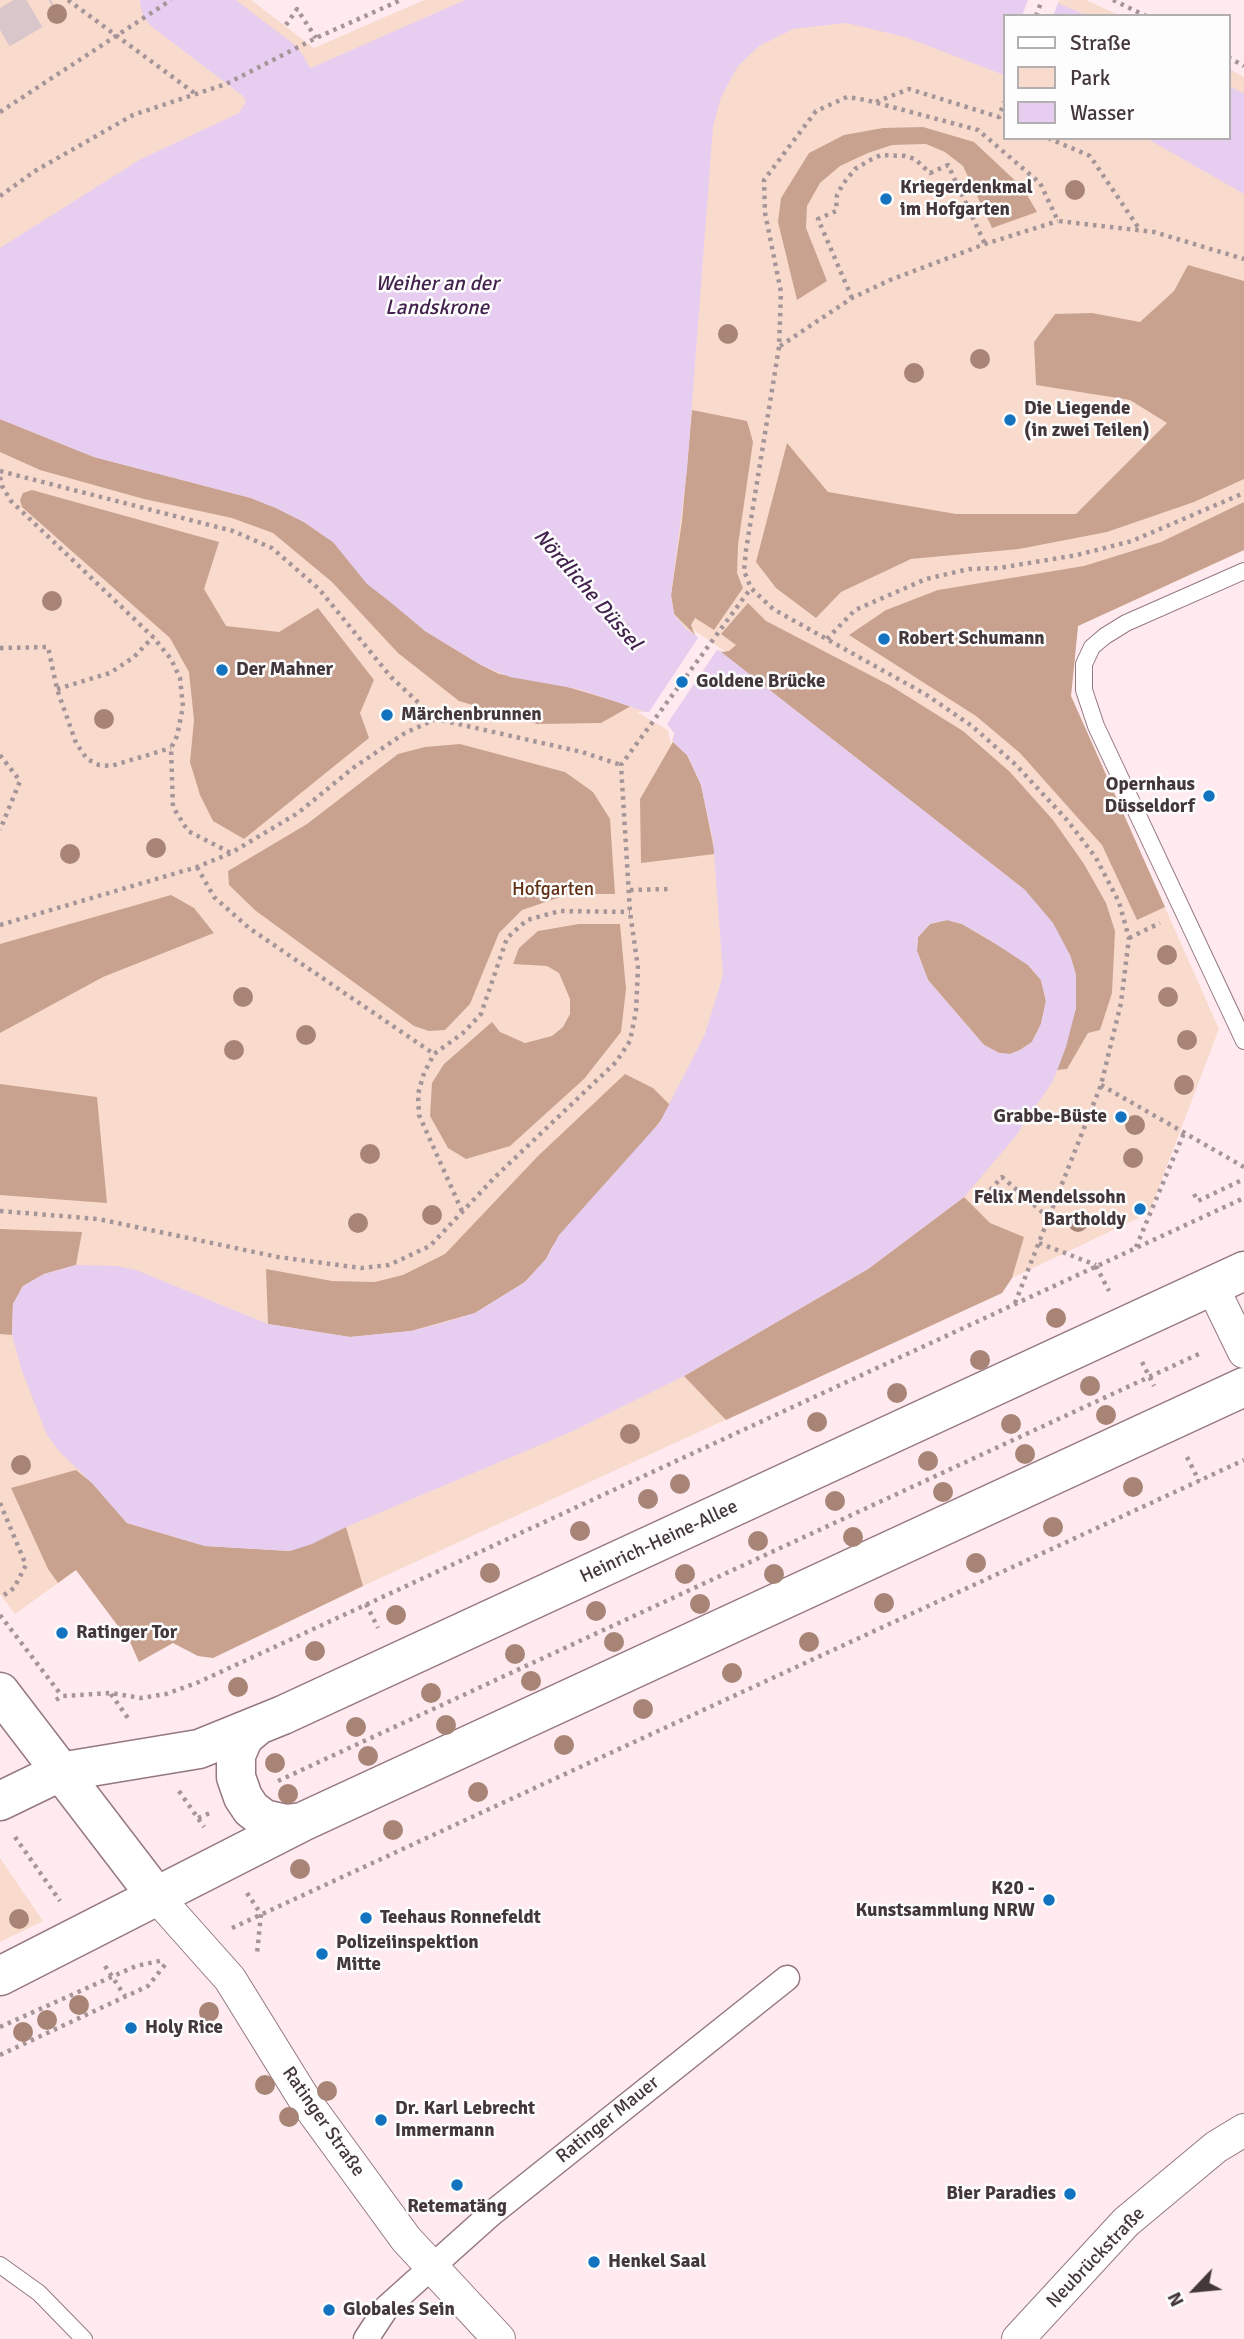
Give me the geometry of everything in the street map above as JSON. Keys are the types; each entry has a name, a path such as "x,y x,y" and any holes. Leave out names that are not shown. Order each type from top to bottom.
{"main road":[{"name":"Heinrich-Heine-Allee","path":"6,1817 60,1772 199,1749 257,1726 1228,1278"},
{"path":"0,1976 302,1822 1244,1387"},
{"path":"0,1692 157,1897"},
{"path":"257,1726 244,1737 236,1755 236,1777 243,1797 251,1809 264,1818 286,1824 302,1822"}],"street":[{"path":"1228,1278 1244,1352"},
{"name":"Ratinger Straße","path":"157,1897 230,1979 306,2102 406,2239 499,2339"},
{"name":"Ratinger Mauer","path":"366,2339 387,2307 533,2179 787,1978"},
{"name":"Neubrückstraße","path":"1018,2339 1126,2222 1216,2147 1244,2130"}],"lane":[{"path":"1244,572 1126,623 1105,636 1091,647 1084,664 1084,690 1096,726 1244,1041"},
{"path":"0,2265 39,2293 84,2339"}],"path":[{"path":"68,0 197,96"},
{"path":"0,112 171,0"},
{"path":"0,196 35,171 133,116 226,84 316,38 401,0"},
{"path":"1112,0 1142,14"},
{"path":"286,25 297,9 316,38"},
{"path":"875,102 909,89 1002,119"},
{"path":"1015,1303 1101,1085 1121,1003 1129,938 1119,902 1096,858 1067,820 1016,765 972,726 925,694 774,609 751,588 744,571 779,347 781,292 765,213 764,180 771,167 816,111 847,97 978,130 1040,183 1058,221"},
{"path":"1053,140 1090,156 1141,230"},
{"path":"852,298 818,219 836,211 837,195 855,169 881,155 915,159 930,173 948,164 985,244"},
{"path":"779,347 852,298 890,280 985,244 1058,221 1141,230 1244,259"},
{"path":"0,471 233,531 272,548 319,589 391,677 436,719 582,752 621,765"},
{"path":"0,477 11,501 153,637 180,678 183,707 177,736 171,748 173,807 188,831 232,853"},
{"path":"827,639 855,610 926,579 969,569 999,568 1077,555 1132,541 1244,493"},
{"path":"0,1212 98,1219 278,1257 361,1268 389,1265 430,1246 462,1211 616,1062 630,1041 636,1011 638,968 630,912 621,765 751,588"},
{"path":"57,690 110,673 134,657 153,637"},
{"path":"0,648 48,647 57,690 76,743 87,759 99,765 111,766 171,748"},
{"path":"0,925 197,867 232,853 298,813 353,768 405,733 436,719"},
{"path":"0,755 20,781 0,830"},
{"path":"197,867 214,897 249,928 434,1054"},
{"path":"629,890 669,889"},
{"path":"462,1211 419,1115 418,1094 434,1054 463,1033 481,1014 507,938 527,920 560,911 630,912"},
{"path":"1101,1085 1244,1167"},
{"path":"1136,1247 1184,1133"},
{"path":"990,1190 1002,1177 1049,1217"},
{"path":"1194,1194 1198,1200 1244,1178"},
{"path":"55,1701 62,1696 111,1693 141,1698 166,1694 1244,1198"},
{"path":"1039,1243 1097,1266 1114,1302"},
{"path":"268,1785 1211,1349"},
{"path":"1141,1359 1158,1396"},
{"path":"231,1928 1244,1460"},
{"path":"0,1503 22,1550 26,1565 14,1588 0,1598"},
{"path":"366,1604 382,1635"},
{"path":"0,1615 62,1696"},
{"path":"111,1693 131,1722"},
{"path":"173,1784 205,1829"},
{"path":"6,1817 67,1911"},
{"path":"259,1964 257,1940 261,1914"},
{"path":"0,2027 136,1966 170,1959 148,1986 0,2055"},
{"path":"112,1977 125,1996"}],"green space":[{"name":"Hofgarten","path":"0,0 251,0 314,48 424,0 1086,0 1117,14 1002,14 1002,140 1230,140 1230,69 1244,77 1244,550 1078,626 1071,696 1219,1029 1149,1213 1012,1278 1002,1293 363,1586 213,1658 198,1656 173,1643 139,1662 130,1642 76,1570 15,1614 0,1594"},
{"path":"923,127 974,142 1023,188 1037,212 992,228 963,166 945,152 926,144 892,145 868,153 840,166 820,183 807,206 806,228 827,281 797,300 778,222 781,198 809,153 844,135 883,128"},
{"path":"1188,265 1244,281 1244,479 1194,502 1107,532 1019,549 911,559 841,592 816,618 776,588 756,562 787,443 828,492 956,514 1076,514 1167,423 1130,400 1036,385 1034,342 1055,314 1092,313 1140,322 1174,291"},
{"path":"692,410 747,421 753,442 738,545 737,573 743,588 714,630 695,618 691,625 695,635 674,614 671,595 682,521"},
{"path":"0,419 94,457 251,498 276,508 304,522 333,542 425,631 481,665 499,674 561,685 631,706 601,723 537,724 459,701 398,653 332,582 273,533 232,518 144,499 40,470 0,452"},
{"path":"32,490 219,542 204,589 226,626 279,632 318,608 374,680 360,713 369,738 244,839 213,821 200,795 190,762 194,720 189,672 170,638 22,507 20,500 23,493"},
{"path":"1244,502 1244,550 1078,626 1071,696 1165,907 1137,920 1102,845 1020,753 976,716 849,635 886,610 938,590 1084,566 1161,542"},
{"path":"748,603 766,621 891,686 963,731 1010,772 1053,820 1084,864 1106,903 1115,931 1112,993 1100,1030 1088,1033 1067,1069 1057,1070 1076,1008 1076,975 1070,955 1025,890 721,652 729,651 736,645 721,634"},
{"path":"673,742 687,755 701,785 715,854 641,863 640,799"},
{"path":"460,744 565,772 593,792 610,819 615,894 569,894 522,910 499,933 470,1004 445,1030 429,1031 414,1026 256,911 229,885 228,871 307,824 398,754 425,747"},
{"path":"171,895 194,908 214,933 103,977 0,1033 0,944"},
{"path":"947,920 962,924 1006,950 1028,965 1041,980 1046,1001 1041,1024 1032,1042 1020,1050 1010,1054 999,1053 984,1045 928,980 917,951 918,937 930,924"},
{"path":"579,924 620,924 626,989 621,1032 584,1079 510,1146 466,1159 448,1148 430,1116 432,1083 444,1064 492,1022 500,1032 525,1043 552,1036 563,1027 570,1014 570,999 559,973 547,966 513,964 519,948 538,931"},
{"path":"625,1074 653,1088 671,1106 645,1142 552,1247 546,1259 525,1282 475,1313 411,1331 350,1337 268,1324 266,1269 332,1281 375,1282 403,1275 445,1254 538,1156"},
{"path":"0,1084 97,1097 107,1203 0,1195"},
{"path":"964,1197 990,1223 1024,1237 1012,1278 1002,1293 726,1420 684,1376 868,1269"},
{"path":"0,1229 82,1232 76,1265 44,1274 23,1286 13,1304 12,1335 0,1334"},
{"path":"76,1470 92,1483 127,1523 205,1546 290,1551 346,1527 363,1586 213,1658 198,1656 173,1643 139,1662 130,1642 76,1570 58,1583 48,1569 11,1488"},
{"path":"0,1858 43,1921 0,1942"}],"water":[{"path":"193,0 206,0 272,50 236,68 170,17"},
{"name":"Weiher an der Landskrone","path":"465,0 1051,0 1083,14 1002,14 1002,74 905,37 846,23 793,29 759,46 738,66 721,97 713,127 687,470 671,595 674,614 686,629 721,652 1025,890 1053,923 1070,955 1076,975 1076,1008 1066,1047 1053,1081 1015,1137 964,1197 868,1269 684,1376 573,1431 312,1544 290,1551 205,1546 127,1523 47,1435 22,1371 12,1335 13,1304 23,1286 44,1274 76,1265 117,1266 136,1270 268,1324 350,1337 411,1331 475,1313 525,1282 546,1259 559,1235 660,1122 705,1034 723,975 713,840 701,785 687,755 673,742 674,733 649,713 578,689 510,677 481,665 425,631 367,584 333,542 304,522 276,508 251,498 94,457 0,419 0,248 139,160 239,113 250,95 252,82 289,62 300,71","holes":["947,920 962,924 1028,965 1041,980 1046,1001 1041,1024 1032,1042 1010,1054 999,1053 984,1045 928,980 917,951 918,937 930,924"]},
{"path":"1230,86 1244,94 1244,194 1150,140 1230,140"}],"pier":[{"path":"1028,0 1059,0 1054,14 1023,14"},
{"name":"Goldene Brücke","path":"692,629 726,652 717,650 667,724 674,733 671,745 668,730 637,712 649,712 698,638"}],"waterway":[{"name":"Nördliche Düssel","path":"176,0 271,72 318,157"}],"tunnel":[{"path":"0,30 51,0"}],"place":[{"name":"Kriegerdenkmal im Hofgarten","path":"886,199"},
{"name":"Die Liegende (in zwei Teilen)","path":"1010,420"},
{"name":"Robert Schumann","path":"884,639"},
{"name":"Der Mahner","path":"222,670"},
{"name":"Goldene Brücke","path":"682,682"},
{"name":"Märchenbrunnen","path":"387,715"},
{"name":"Opernhaus Düsseldorf","path":"1209,796"},
{"name":"Grabbe-Büste","path":"1121,1117"},
{"name":"Felix Mendelssohn Bartholdy","path":"1140,1209"},
{"name":"Ratinger Tor","path":"62,1633"},
{"name":"K20 - Kunstsammlung NRW","path":"1049,1900"},
{"name":"Teehaus Ronnefeldt","path":"366,1918"},
{"name":"Polizeiinspektion Mitte","path":"322,1954"},
{"name":"Holy Rice","path":"131,2028"},
{"name":"Dr. Karl Lebrecht Immermann","path":"381,2120"},
{"name":"Retematäng","path":"457,2185"},
{"name":"Bier Paradies","path":"1070,2194"},
{"name":"Henkel Saal","path":"594,2262"},
{"name":"Globales Sein","path":"329,2310"}]}
